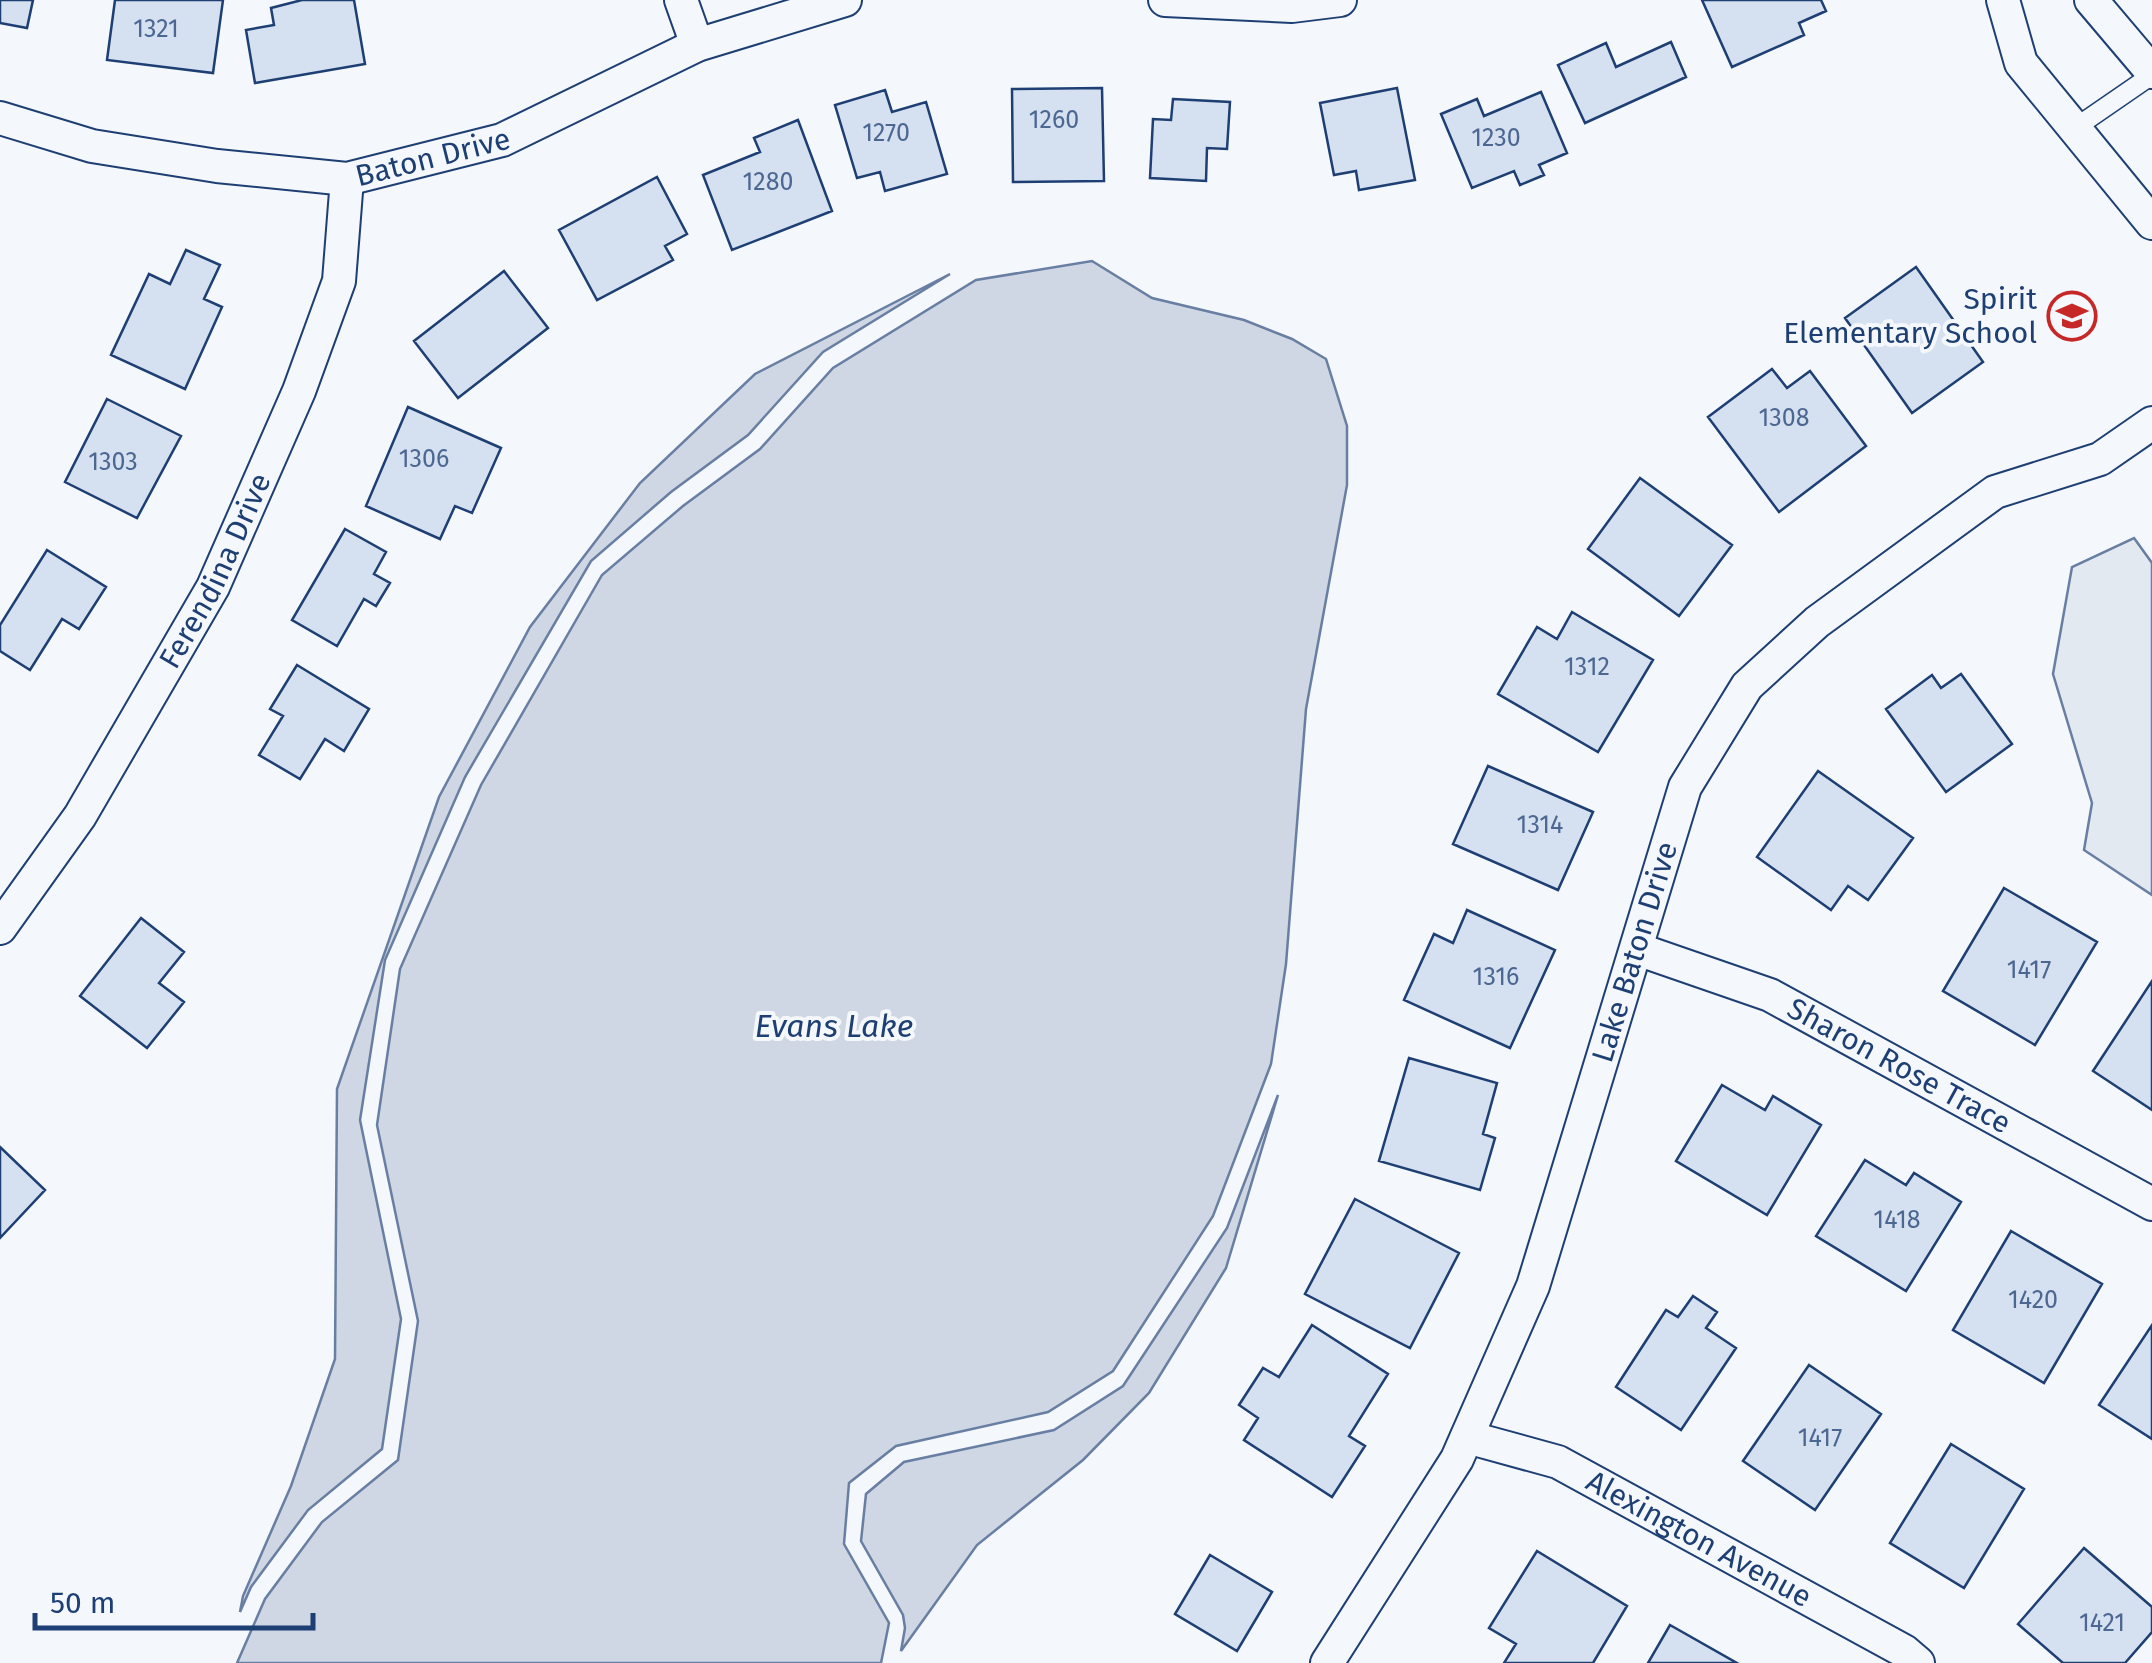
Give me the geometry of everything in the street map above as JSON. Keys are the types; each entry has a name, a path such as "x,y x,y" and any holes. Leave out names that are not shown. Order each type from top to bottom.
{"street":[{"path":"681,0 698,45"},
{"name":"Baton Drive","path":"0,118 92,146 217,166 347,178 502,140 698,45 845,0"},
{"path":"1164,0 1340,0"},
{"path":"2003,0 2021,63 2152,223"},
{"path":"2090,0 2152,73"},
{"name":"Ferendina Drive","path":"0,928 80,816 213,587 298,391 340,281 347,178"},
{"name":"Lake Baton Drive","path":"1327,1663 1457,1459 1533,1286 1685,787 1747,686 1818,622 1995,492 2100,460 2152,422"},
{"name":"Sharon Rose Trace","path":"1637,949 1770,996 2152,1204"},
{"name":"Alexington Avenue","path":"1467,1437 1558,1462 1904,1651 1918,1663"}],"lane":[{"path":"2075,128 2152,73"}],"shaded area":[{"path":"2134,538 2152,563 2152,895 2084,850 2092,803 2053,674 2072,567"}],"water":[{"name":"Evans Lake","path":"1092,261 1152,298 1244,320 1292,339 1326,359 1347,426 1347,485 1306,709 1286,964 1271,1064 1213,1216 1113,1371 1048,1412 896,1446 849,1483 844,1544 889,1623 881,1663 237,1663 265,1599 322,1522 398,1460 418,1321 377,1125 400,969 481,785 602,575 683,506 760,449 833,368 976,280"},
{"path":"950,274 823,352 748,435 671,492 591,561 465,777 385,960 360,1120 401,1319 382,1449 308,1510 251,1587 240,1612 243,1596 291,1486 335,1359 337,1089 439,797 530,627 640,483 755,374"},
{"path":"1278,1095 1226,1268 1149,1393 1083,1460 977,1545 901,1651 903,1615 861,1541 866,1494 904,1462 1054,1430 1123,1386 1227,1228"}],"building":[{"path":"0,0 33,0 27,28 0,23"},
{"path":"115,0 223,0 213,73 107,60"},
{"path":"302,0 354,0 365,64 255,83 246,30 274,25 271,8"},
{"path":"1702,0 1821,0 1826,11 1799,23 1804,35 1732,67"},
{"path":"1671,42 1686,77 1585,123 1558,65 1606,43 1616,67"},
{"path":"1102,88 1104,181 1013,182 1012,89"},
{"path":"1397,88 1415,180 1359,190 1356,171 1334,175 1320,103"},
{"path":"885,90 892,112 926,102 947,174 885,191 880,172 857,178 835,105"},
{"path":"1541,92 1567,153 1539,165 1544,175 1520,185 1514,171 1472,188 1441,114 1477,99 1484,116"},
{"path":"1173,99 1230,102 1227,149 1207,148 1206,181 1150,178 1153,119 1171,120"},
{"path":"798,120 832,211 732,250 703,175 760,152 754,138"},
{"path":"657,177 687,234 665,246 673,260 597,300 559,230"},
{"path":"186,250 220,265 204,299 222,307 185,389 111,355 149,274 170,284"},
{"path":"1916,267 1983,362 1912,413 1845,318"},
{"path":"504,271 548,328 458,398 414,341"},
{"path":"1772,369 1787,388 1810,371 1866,446 1779,512 1708,417"},
{"path":"107,399 181,436 137,518 65,482"},
{"path":"408,407 501,448 472,513 455,506 440,539 366,506"},
{"path":"1640,478 1732,545 1679,616 1588,549"},
{"path":"345,529 386,552 374,574 390,583 376,606 364,599 337,646 292,620"},
{"path":"47,550 106,587 79,629 62,619 30,670 0,651 0,625"},
{"path":"1572,612 1653,660 1598,752 1498,694 1537,627 1557,639"},
{"path":"297,665 369,709 344,751 325,739 300,779 259,755 283,716 270,709"},
{"path":"1961,674 2012,744 1946,792 1886,709 1932,675 1941,688"},
{"path":"1488,766 1593,812 1558,890 1453,844"},
{"path":"1818,771 1913,838 1868,900 1848,886 1831,910 1757,857"},
{"path":"2004,888 2097,942 2035,1045 1943,991"},
{"path":"1467,910 1555,950 1510,1048 1404,1000 1434,934 1453,943"},
{"path":"141,918 184,952 159,983 184,1002 147,1048 80,996"},
{"path":"2152,981 2152,1110 2093,1071"},
{"path":"1409,1058 1497,1083 1483,1134 1495,1138 1480,1190 1379,1161"},
{"path":"1722,1085 1765,1110 1773,1096 1821,1125 1767,1215 1676,1161"},
{"path":"0,1147 45,1190 0,1238"},
{"path":"1865,1160 1906,1185 1914,1173 1961,1202 1906,1291 1816,1236"},
{"path":"1355,1199 1459,1253 1410,1348 1305,1294"},
{"path":"2011,1231 2102,1284 2044,1383 1953,1330"},
{"path":"1693,1296 1717,1312 1706,1328 1736,1348 1681,1430 1616,1387 1666,1310 1678,1317"},
{"path":"1312,1325 1388,1374 1349,1436 1365,1446 1332,1497 1244,1440 1258,1418 1239,1405 1263,1368 1279,1377"},
{"path":"2152,1325 2152,1439 2099,1405"},
{"path":"1809,1365 1881,1414 1815,1510 1743,1461"},
{"path":"1951,1444 2024,1489 1964,1588 1890,1543"},
{"path":"2084,1548 2152,1607 2152,1632 2125,1663 2063,1663 2018,1624"},
{"path":"1537,1551 1627,1606 1593,1663 1504,1663 1516,1644 1489,1628"},
{"path":"1210,1555 1272,1592 1237,1651 1175,1614"},
{"path":"1670,1625 1737,1663 1648,1663"}],"place":[{"name":"Spirit Elementary School","path":"2072,316"}]}
